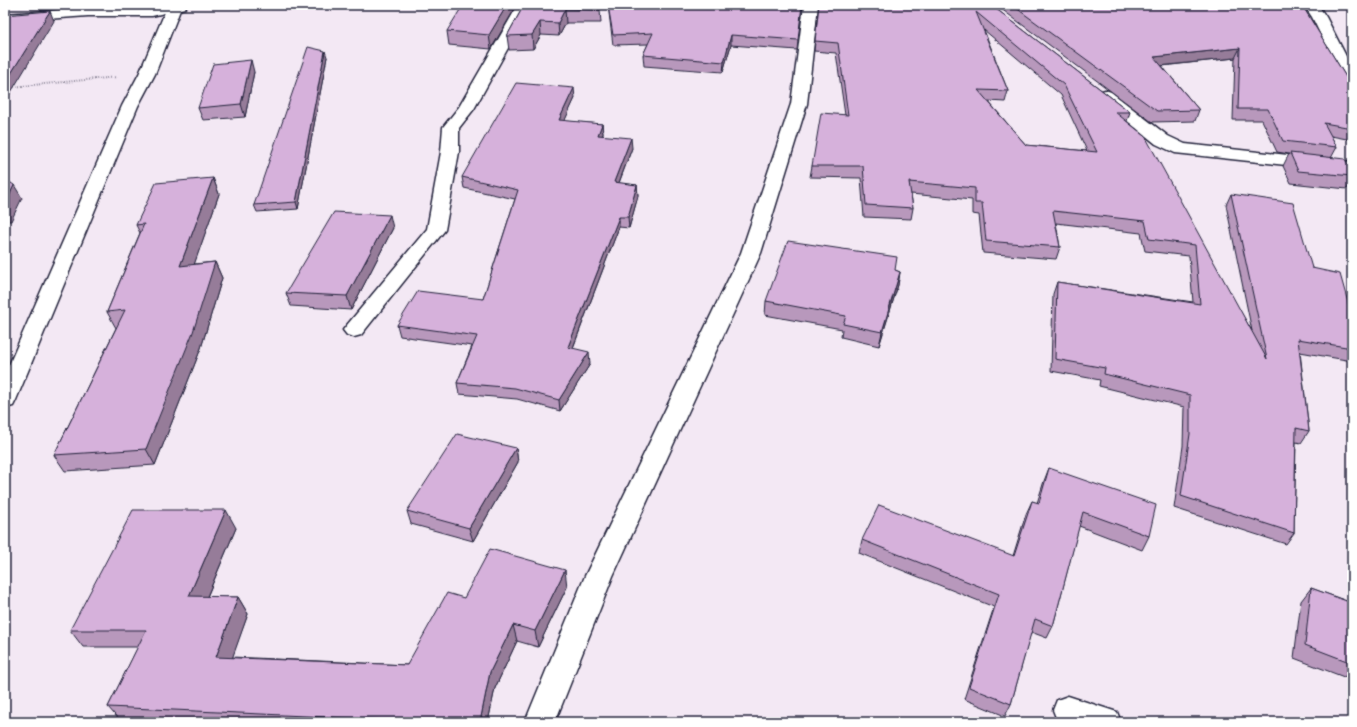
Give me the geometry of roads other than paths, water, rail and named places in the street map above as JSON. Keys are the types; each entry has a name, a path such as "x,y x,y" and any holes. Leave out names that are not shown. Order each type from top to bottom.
{"street":[{"path":"5,400 130,106 147,74 175,5"},
{"path":"5,18 88,12 120,14 152,12 175,5 180,5"},
{"path":"354,330 436,230 450,152 452,127 466,109 525,5"},
{"path":"540,722 599,576 751,253 799,104 811,5"},
{"path":"1311,5 1319,17 1352,83"},
{"path":"1093,86 1162,140 1181,149 1352,167"},
{"path":"1068,710 1106,722"}]}
